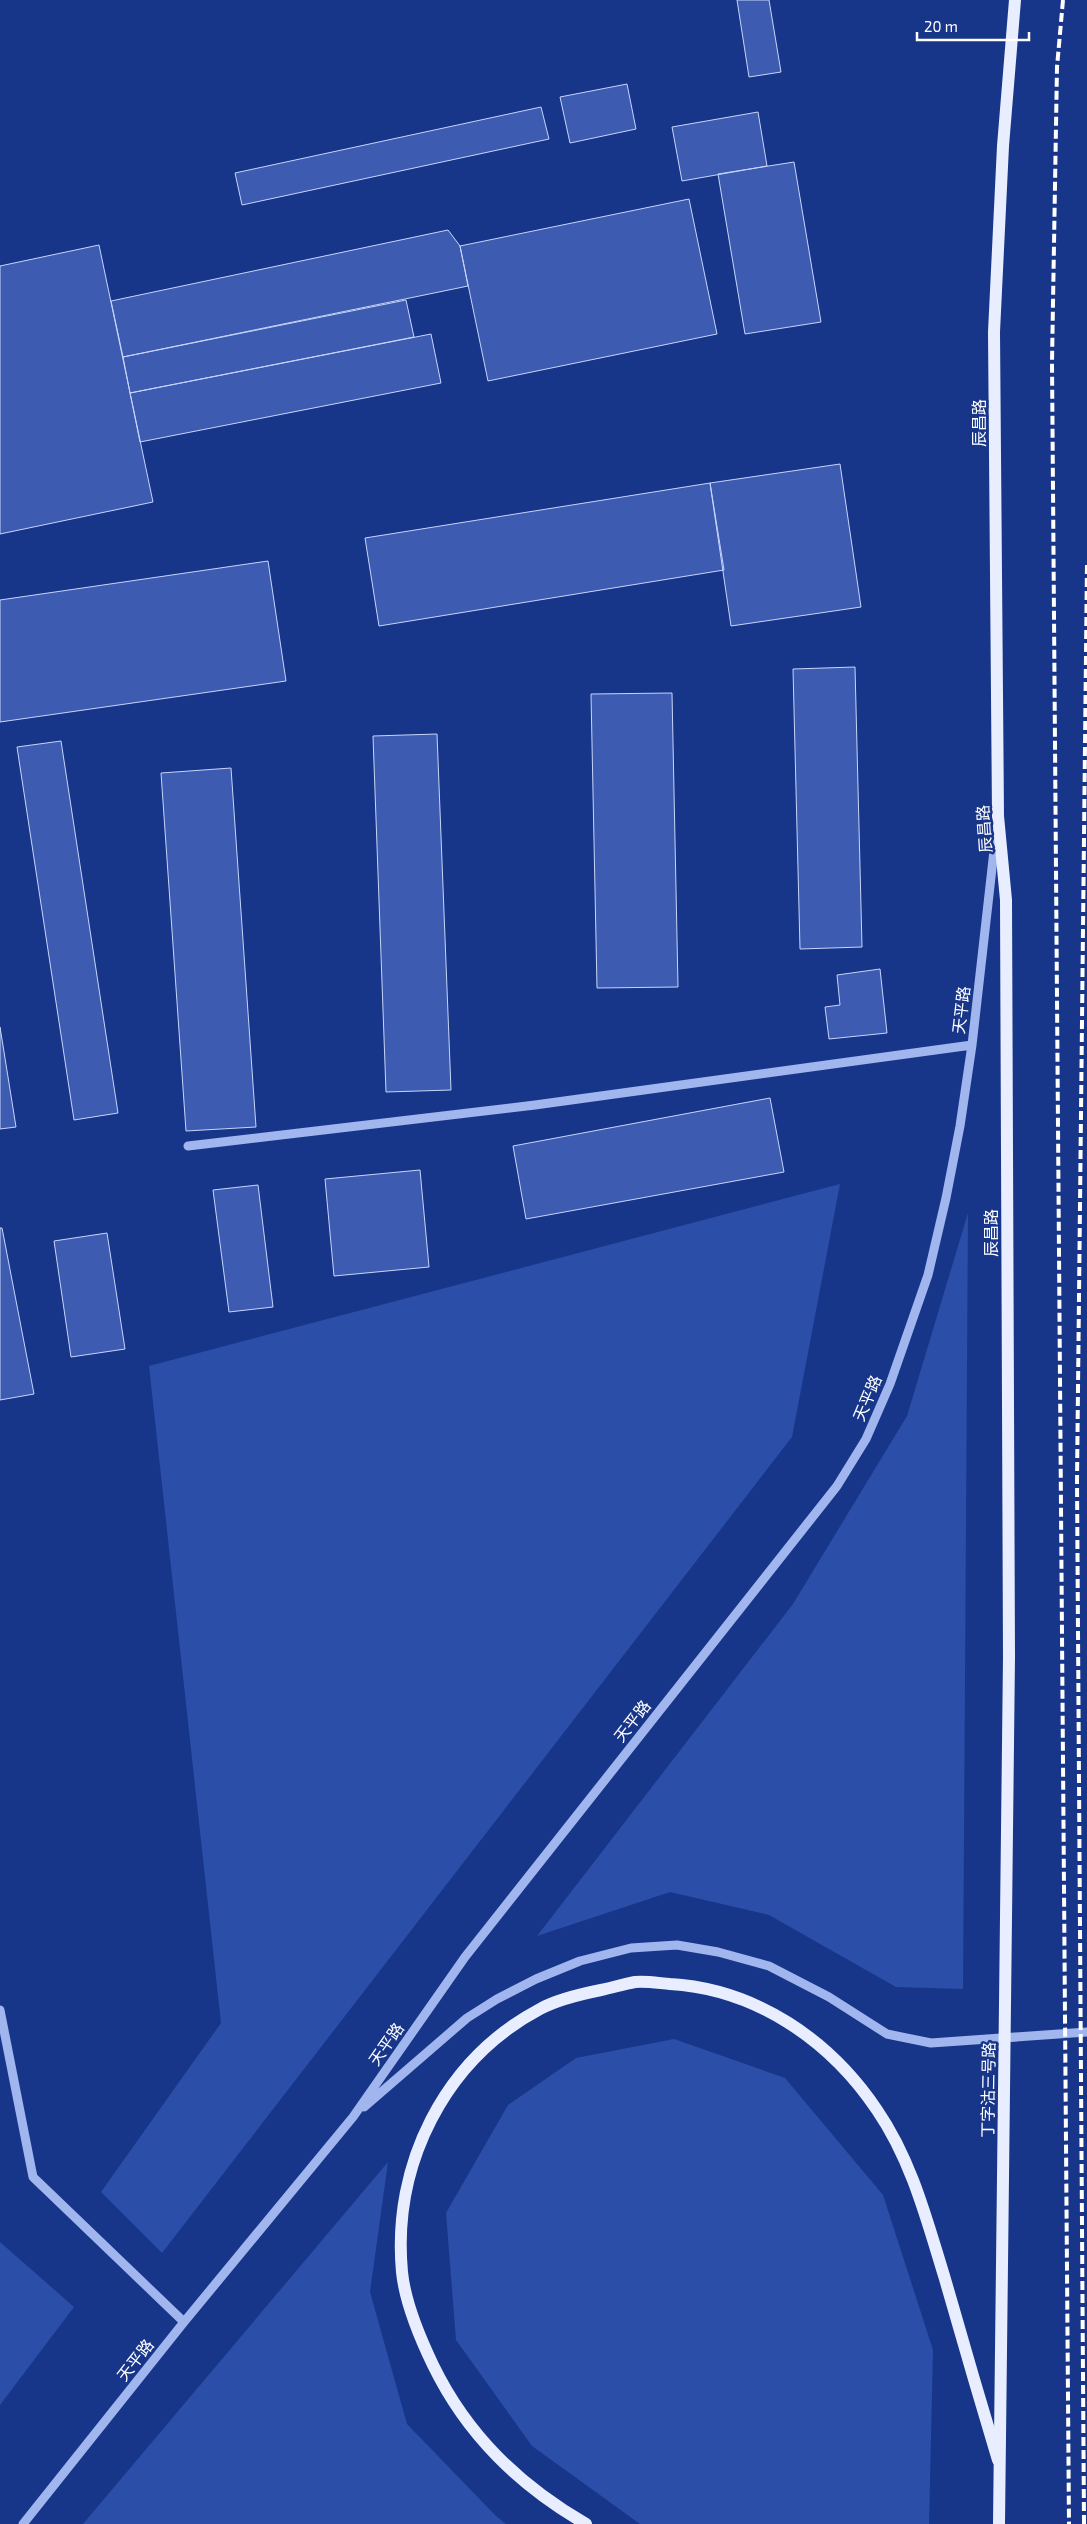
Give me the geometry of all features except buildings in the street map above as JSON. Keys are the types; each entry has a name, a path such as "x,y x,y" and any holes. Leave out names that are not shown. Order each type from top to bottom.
{"main road":[{"name":"辰昌路","path":"1009,1657 1006,900 998,816 994,332 1003,146 1015,0"},
{"name":"丁字沽三号路","path":"999,2524 1009,1657"},
{"path":"586,2524 567,2513 506,2466 471,2429 446,2391 420,2339 402,2275 401,2218 411,2166 441,2100 492,2041 542,2008 587,1993 638,1982 696,1985 753,2002 810,2036 849,2072 879,2112 909,2166 928,2222 999,2463"}],"street":[{"name":"天平路","path":"24,2524 184,2322 353,2117 466,1957 837,1486 866,1439 890,1384 928,1275 948,1189 972,1045 998,816"},
{"path":"188,1146 535,1105 972,1045"},
{"path":"353,2117 466,2018 497,1999 536,1978 580,1961 631,1948 677,1945 718,1952 770,1966 828,1997 887,2034 931,2043 1087,2032"},
{"path":"0,2010 33,2177 184,2322"}],"shaded area":[{"path":"840,1184 792,1437 162,2253 101,2192 221,2023 149,1366"},
{"path":"968,1213 963,1989 896,1987 769,1915 670,1892 537,1936 793,1604 907,1416"},
{"path":"674,2039 785,2078 883,2195 933,2350 929,2524 640,2524 532,2446 456,2340 446,2213 508,2105 576,2058"},
{"path":"388,2162 370,2292 407,2424 506,2524 83,2524"},
{"path":"0,2242 74,2307 0,2405"}],"railway":[{"path":"1063,0 1057,67 1052,362 1069,2524"},
{"path":"1084,2524 1077,1481 1087,563"}]}
